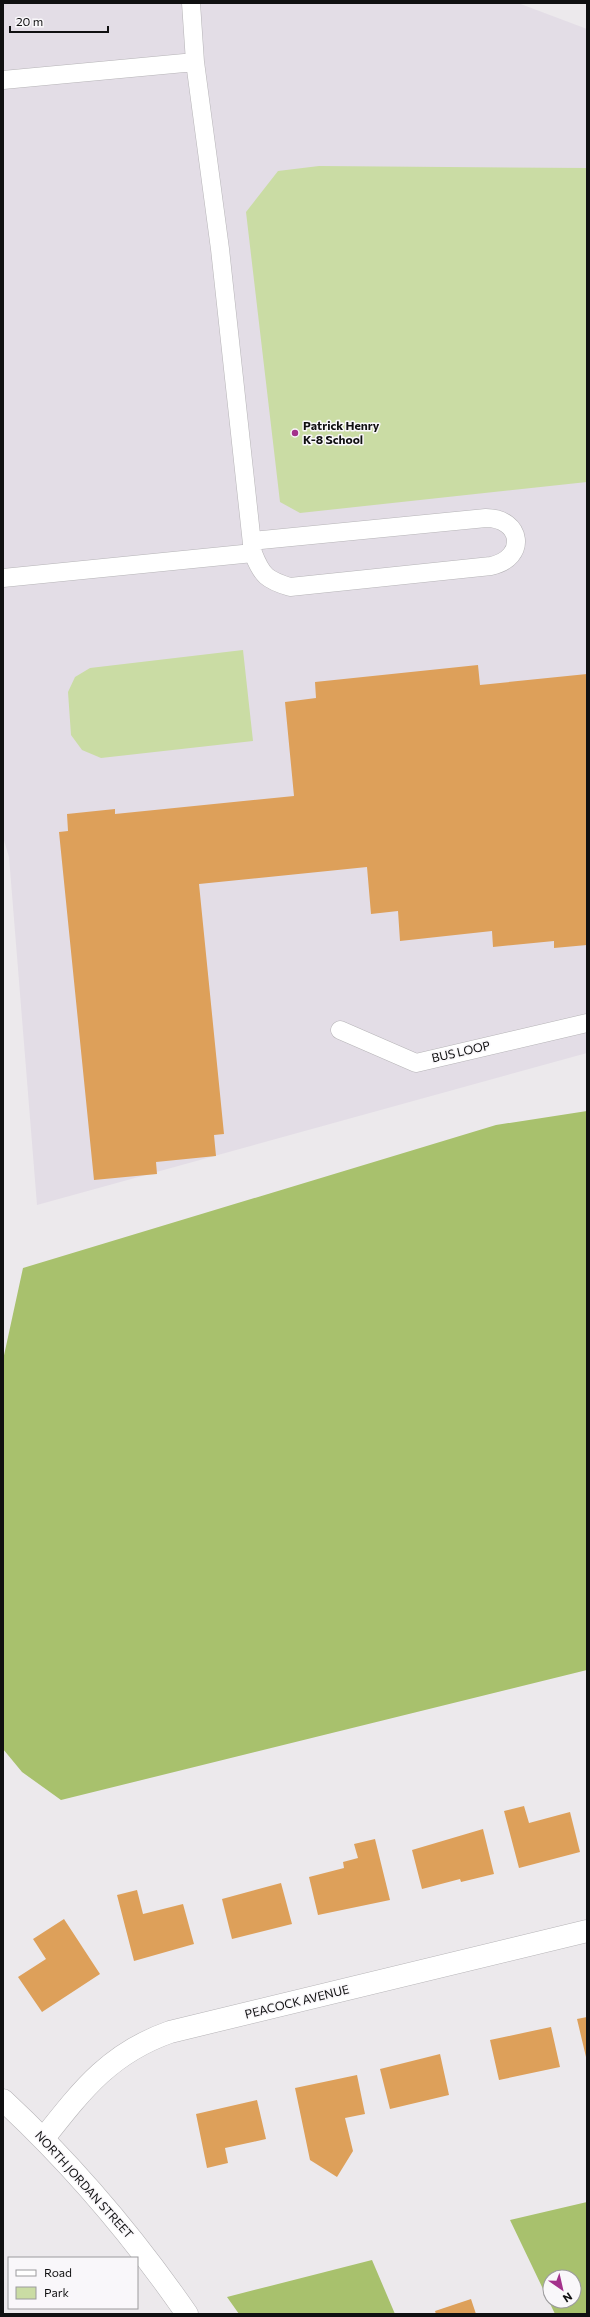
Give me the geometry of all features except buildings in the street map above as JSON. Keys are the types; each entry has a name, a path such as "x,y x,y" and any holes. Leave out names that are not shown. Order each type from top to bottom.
{"street":[{"name":"PEACOCK AVENUE","path":"44,2138 90,2081 128,2050 150,2039 170,2032 587,1930"},
{"name":"NORTH JORDAN STREET","path":"3,2100 44,2138 99,2197 150,2259 187,2314"}],"lane":[{"path":"3,578 253,547 486,518 498,518 514,530 516,551 502,564 491,566 290,587 265,577 253,547 220,249 196,62 191,3"},
{"path":"3,80 196,62"},
{"name":"BUS LOOP","path":"340,1030 416,1063 587,1023"}],"shaded area":[{"name":"Patrick Henry K-8 School","path":"3,3 518,3 587,29 587,1053 37,1205 9,857 3,837"}],"green space":[{"path":"319,166 587,168 587,482 300,513 280,502 246,212 278,171"},
{"path":"243,650 253,741 101,758 82,750 71,735 68,692 75,677 90,668"},
{"path":"587,1111 587,1670 61,1800 22,1772 3,1749 3,1360 23,1268 496,1125"},
{"path":"587,2202 587,2314 555,2314 553,2309 582,2309 582,2269 542,2269 542,2287 510,2220"},
{"path":"372,2260 395,2314 239,2314 227,2297"}],"place":[{"name":"Patrick Henry K-8 School","path":"295,433"}]}
